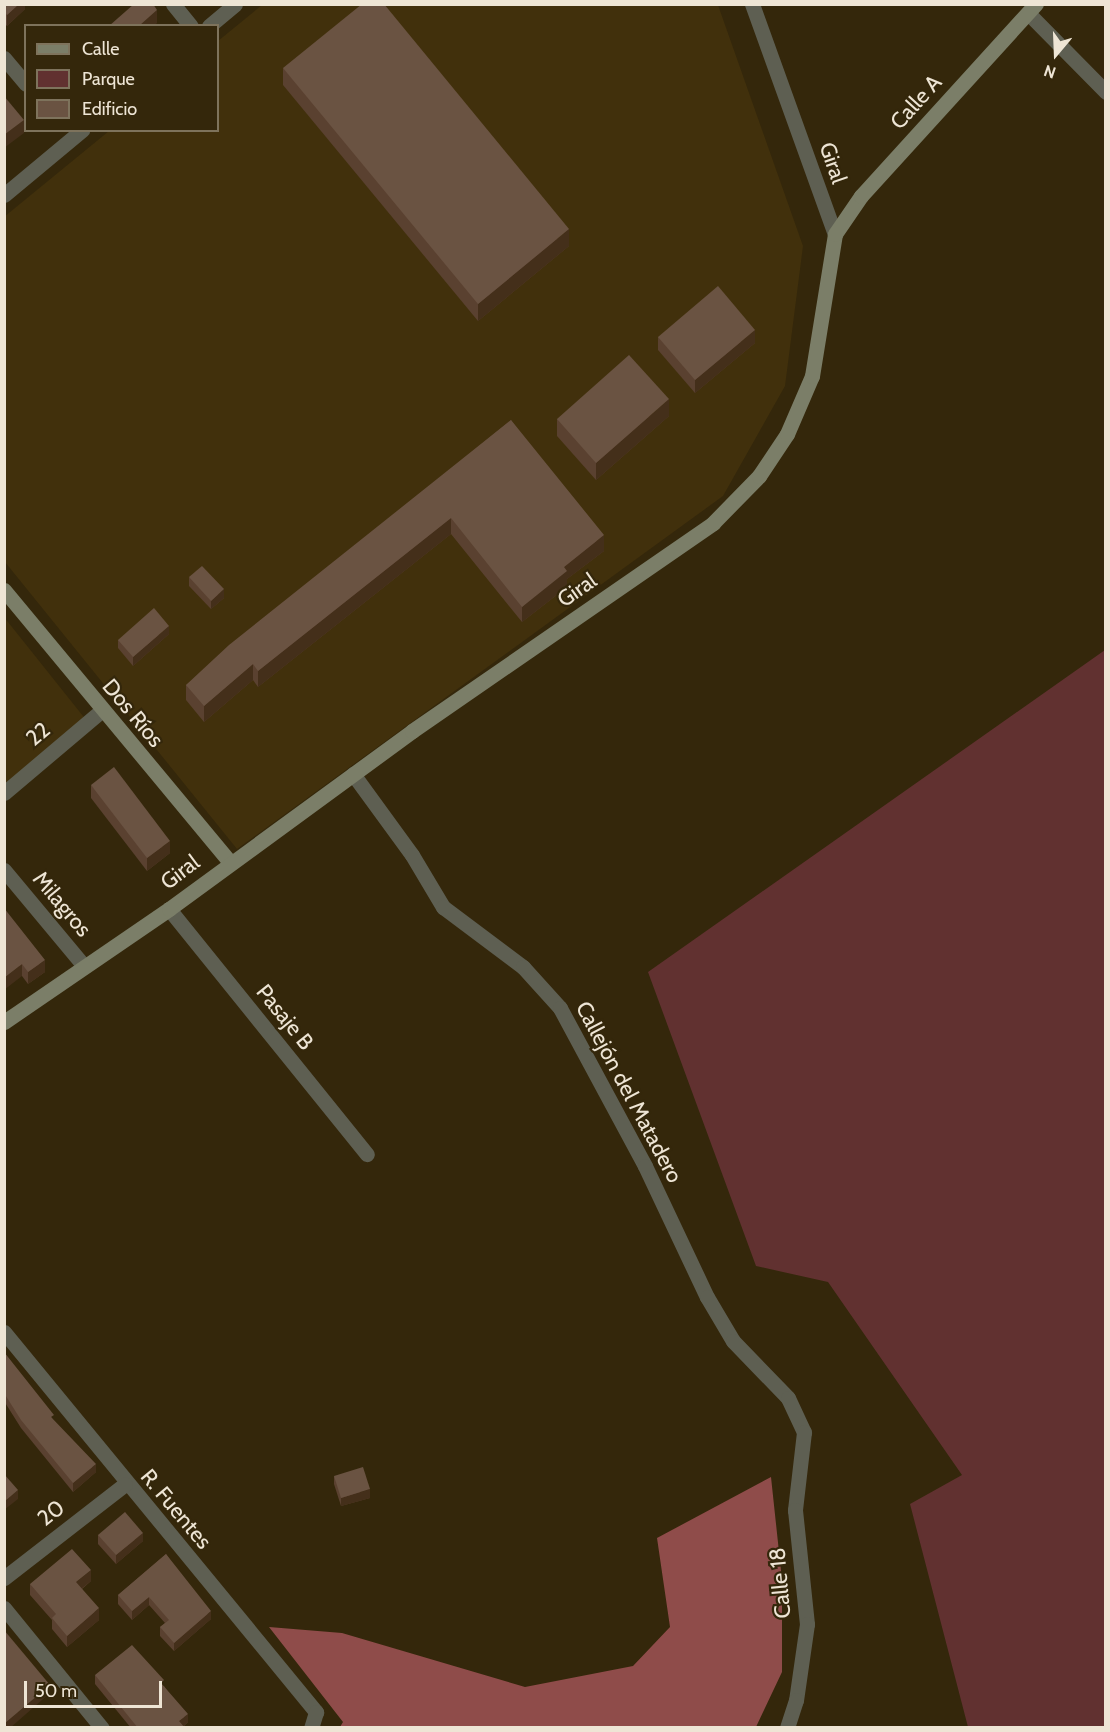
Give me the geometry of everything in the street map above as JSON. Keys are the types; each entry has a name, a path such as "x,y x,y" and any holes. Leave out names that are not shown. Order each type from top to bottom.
{"street":[{"path":"173,4 188,24"},
{"path":"211,24 235,4"},
{"name":"Giral","path":"4,1022 169,909 230,862 353,774 713,523 759,476 787,434 812,376 835,234 752,4"},
{"path":"1032,9 1106,92"},
{"name":"Calle A","path":"835,234 861,196 1032,9"},
{"path":"4,58 24,82"},
{"path":"4,195 72,133"},
{"name":"Dos Ríos","path":"4,590 101,711 230,862"},
{"name":"22","path":"4,793 101,711"},
{"name":"Callejón del Matadero","path":"353,774 412,855 443,907 523,967 560,1008 607,1091 707,1298 734,1341 788,1398 804,1432"},
{"name":"Milagros","path":"4,870 84,966"},
{"name":"Pasaje B","path":"169,909 367,1154"},
{"name":"R. Fuentes","path":"4,1332 125,1484 316,1712 311,1728"},
{"name":"Calle 18","path":"787,1728 796,1700 807,1624 795,1510 804,1432"},
{"name":"20","path":"4,1578 125,1484"},
{"path":"4,1608 102,1728"}],"shaded area":[{"path":"262,5 718,5 803,246 785,386 723,496 237,849 5,562 4,217 108,132 219,132 219,40"},
{"path":"4,617 87,721 4,788"},
{"path":"771,1477 782,1580 782,1672 756,1727 340,1727 343,1722 269,1627 342,1633 525,1687 633,1666 670,1627 657,1538"}],"green space":[{"path":"1105,650 1105,1727 968,1727 910,1504 962,1475 828,1282 756,1266 648,972"}],"building":[{"path":"4,4 19,4 7,15 4,12"},
{"path":"134,4 153,4 157,10 141,24 111,24"},
{"path":"362,4 384,4 569,229 478,304 283,68"},
{"path":"4,96 24,120 4,135"},
{"path":"718,286 755,330 695,380 658,337"},
{"path":"629,355 669,399 596,463 557,419"},
{"path":"511,420 604,535 564,567 567,571 522,607 451,518 258,671 253,664 204,706 186,685 229,645"},
{"path":"202,566 224,589 211,601 189,577"},
{"path":"154,608 169,626 133,657 118,640"},
{"path":"114,767 170,841 147,858 91,785"},
{"path":"4,908 45,960 28,972 22,964 4,978"},
{"path":"4,1352 54,1415 51,1417 96,1464 73,1483 21,1420 4,1393"},
{"path":"363,1467 370,1489 341,1498 334,1476"},
{"path":"4,1474 18,1490 4,1502"},
{"path":"125,1512 143,1533 116,1555 98,1535"},
{"path":"72,1549 91,1570 76,1582 99,1608 67,1636 52,1618 56,1614 30,1584"},
{"path":"166,1554 211,1611 174,1643 160,1627 169,1620 149,1597 132,1611 118,1595"},
{"path":"4,1630 50,1685 4,1724"},
{"path":"132,1645 164,1680 161,1683 188,1714 179,1721 185,1728 138,1728 95,1675"}]}
